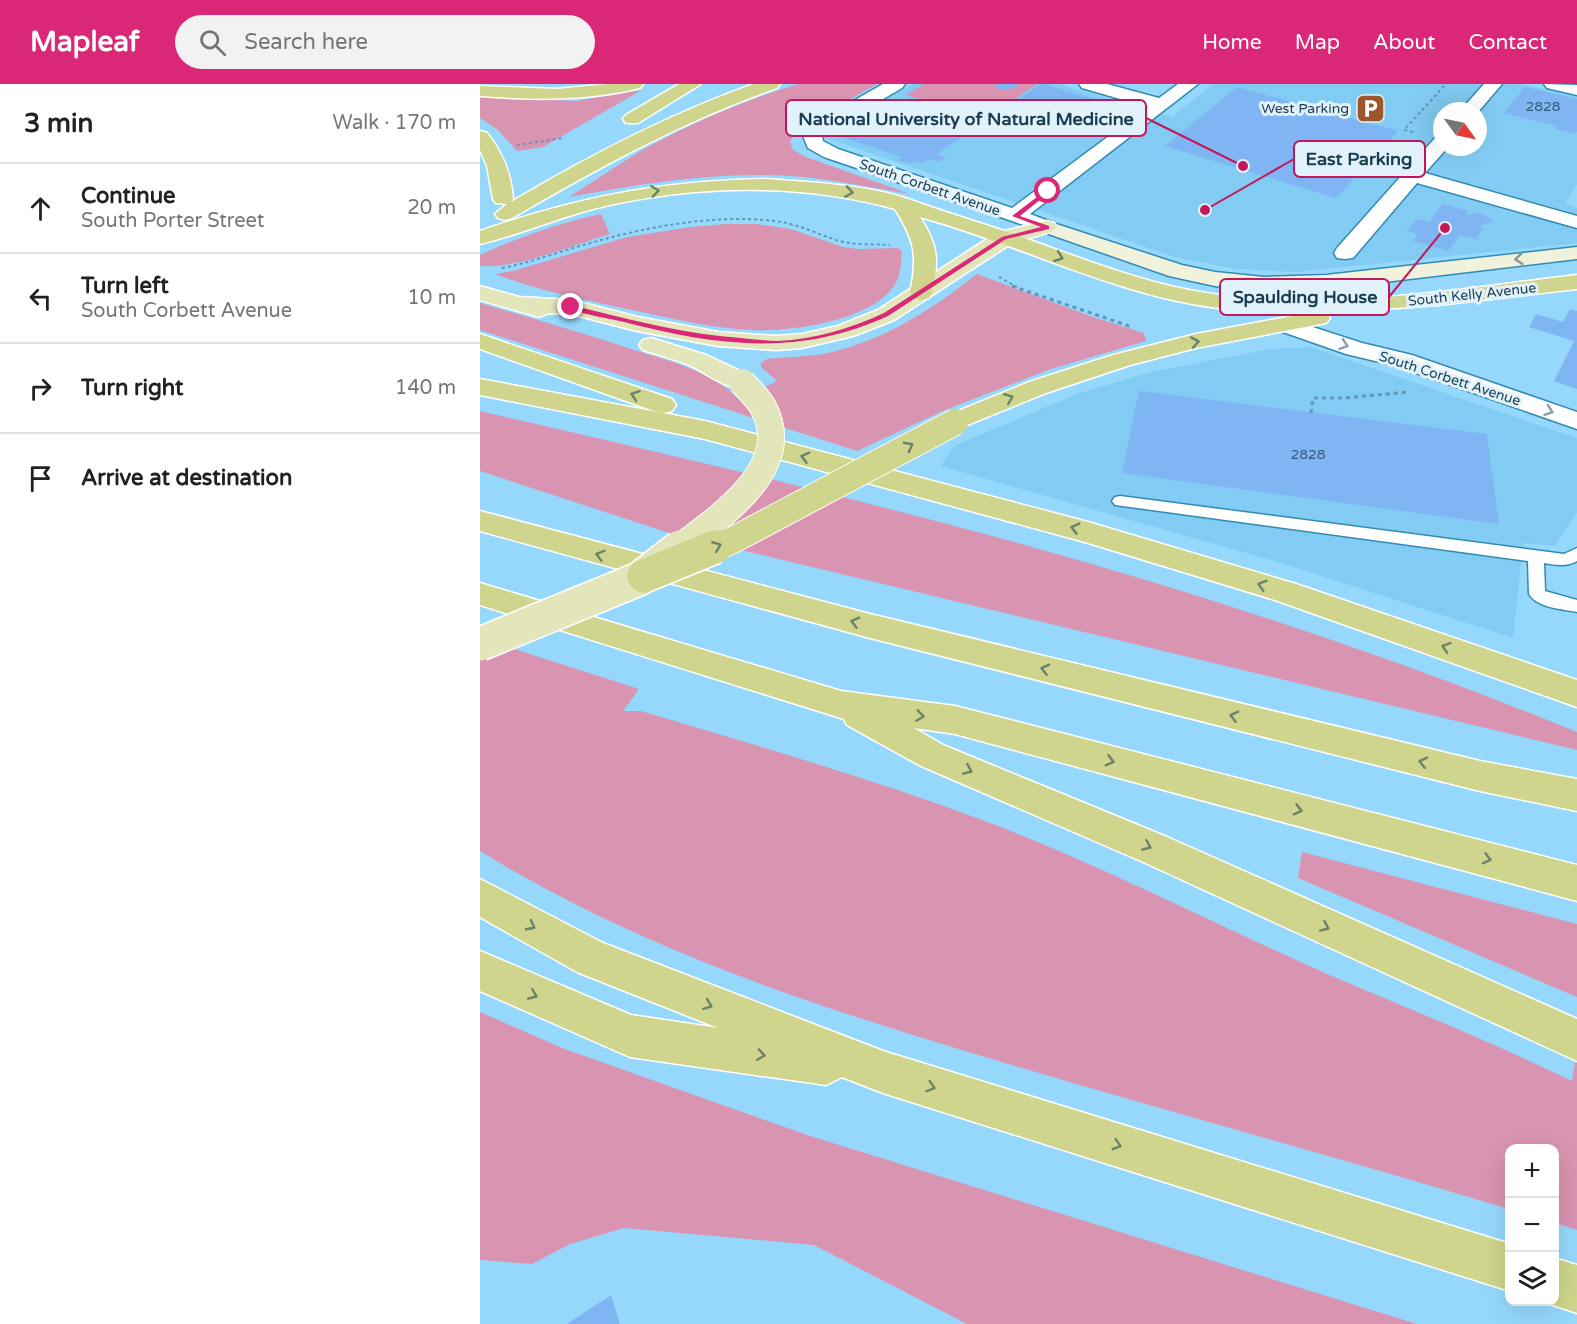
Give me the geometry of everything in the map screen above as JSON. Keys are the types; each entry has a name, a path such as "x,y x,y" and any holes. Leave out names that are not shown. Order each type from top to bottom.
{"highway":[{"path":"480,91 561,95 634,84"},
{"path":"480,228 593,152 771,84"},
{"path":"620,127 703,86"},
{"path":"480,137 503,152 495,204 568,146 593,152"},
{"name":"South Corbett Avenue","path":"480,238 532,219 597,201 700,185 778,184 842,191 902,204 1111,276 1197,298 1244,304 1368,306"},
{"path":"902,204 926,246 927,268 921,293"},
{"name":"South Kelly Avenue","path":"1368,306 1577,282"},
{"path":"644,576 733,540 955,422 1056,379 1181,345 1288,326 1368,306"},
{"path":"480,341 670,408 705,430"},
{"path":"480,387 705,430 1088,532 1285,592 1577,694"},
{"path":"480,521 870,626 1480,776 1577,795"},
{"path":"480,594 841,705 954,720 1577,883"},
{"path":"841,705 931,755 1154,849 1577,1040"},
{"path":"1480,776 1577,815"},
{"path":"480,897 591,958 678,994 883,1072 1489,1262"},
{"path":"480,971 630,1036 883,1072"},
{"path":"1559,1284 1577,1289"}],"main road":[{"path":"519,304 571,307 695,335 776,343 822,338 886,315 1004,238 1047,227"},
{"path":"480,293 697,360 742,382 758,398 769,417 771,443 764,465 744,495 729,510 644,576 480,644"}],"street":[{"name":"South Corbett Avenue","path":"896,84 818,129 812,136 815,144 831,153 1160,267 1200,276 1264,284 1326,282"},
{"path":"1088,84 1162,105"},
{"path":"1015,216 1189,84"},
{"path":"1477,102 1493,84"},
{"path":"1553,84 1577,90"},
{"path":"1345,252 1433,153"},
{"path":"1413,176 1577,222"},
{"name":"South Kelly Avenue","path":"1326,282 1577,253"},
{"name":"South Corbett Avenue","path":"1288,326 1355,349 1403,360 1577,421"}],"lane":[{"path":"1120,501 1566,560 1577,554"},
{"path":"1536,556 1537,594 1553,601 1577,606"}],"path":[{"path":"1405,129 1446,84"},
{"path":"503,152 568,146"},
{"path":"501,268 511,268 592,242 636,232 684,224 730,220 775,221 811,229 848,243 897,244"},
{"path":"992,272 1008,284 1135,327"},
{"path":"1311,413 1313,398 1344,399 1413,391 1429,369"}],"shaded area":[{"path":"798,84 877,84 802,127 790,142 793,150 806,157 910,194 820,179 757,175 694,178 569,197 638,153 684,128 740,104"},
{"path":"913,84 1058,84 1172,117 1213,84 1522,84 1577,97 1577,184 1565,204 1577,208 1577,243 1296,272 1236,269 1175,257 823,137"},
{"path":"924,84 1037,84 984,120 906,95"},
{"path":"642,90 543,147 517,151 498,130 480,118 480,97 576,101"},
{"path":"601,214 610,234 529,260 496,266 480,266 480,255 495,248 555,226"},
{"path":"725,224 756,224 791,229 843,247 898,248 902,251 898,278 894,286 881,299 844,318 798,328 754,330 697,324 597,303 495,274 513,271 627,237"},
{"path":"977,274 1093,317 1144,333 1146,341 1051,369 945,410 857,451 480,330 480,303 674,362 715,381 739,399 777,381 761,367 761,363 767,359 823,354 886,333 923,313"},
{"path":"1310,347 1577,438 1577,512 1555,546 1523,543 1513,638 1285,564 941,466 954,446 1077,394 1151,372 1271,349"},
{"path":"480,411 818,491 956,526 1136,577 1314,634 1491,698 1577,732 1577,750 666,532 480,471"},
{"path":"480,638 639,689 623,711 641,711 812,762 898,790 1026,837 1070,855 1327,974 1481,1039 1572,1081 1577,1051 1577,1230 1559,1224 1559,1144 1505,1144 1505,1208 1048,1076 788,994 661,944 599,916 480,851"},
{"path":"1302,852 1577,924 1577,997 1298,878"},
{"path":"480,1012 562,1048 807,1135 1417,1324 967,1324 814,1245 624,1228 570,1244 532,1264 480,1260"}],"building":[{"path":"996,84 1018,84 1018,87 1003,90 997,88"},
{"path":"1041,84 1127,108 1102,127 1067,117 1072,114 1051,108 1047,111 1014,102"},
{"path":"1237,87 1398,131 1336,198 1165,146"},
{"path":"1525,87 1577,99 1577,131 1575,134 1555,129 1557,126 1504,113"},
{"path":"900,99 982,124 936,154 946,158 939,162 929,159 922,164 914,161 910,164 897,160 902,157 838,136"},
{"path":"1443,204 1468,211 1465,214 1469,215 1479,212 1494,221 1478,227 1483,228 1476,239 1460,235 1448,251 1413,241 1418,234 1407,231 1416,219 1429,222"},
{"path":"1570,309 1577,311 1577,389 1554,381 1574,341 1529,327 1536,314 1563,322"},
{"path":"1139,391 1487,434 1499,524 1122,473"},
{"path":"611,1295 620,1324 567,1324"}],"place":[{"name":"West Parking","path":"1370,108"},
{"name":"National University of Natural Medicine","path":"1243,166"},
{"name":"East Parking","path":"1205,210"},
{"name":"Spaulding House","path":"1445,228"}],"route":[{"path":"571,307 637,324 718,339 776,343 822,338 886,315 1004,238 1047,227 1015,216 1048,191"}]}
